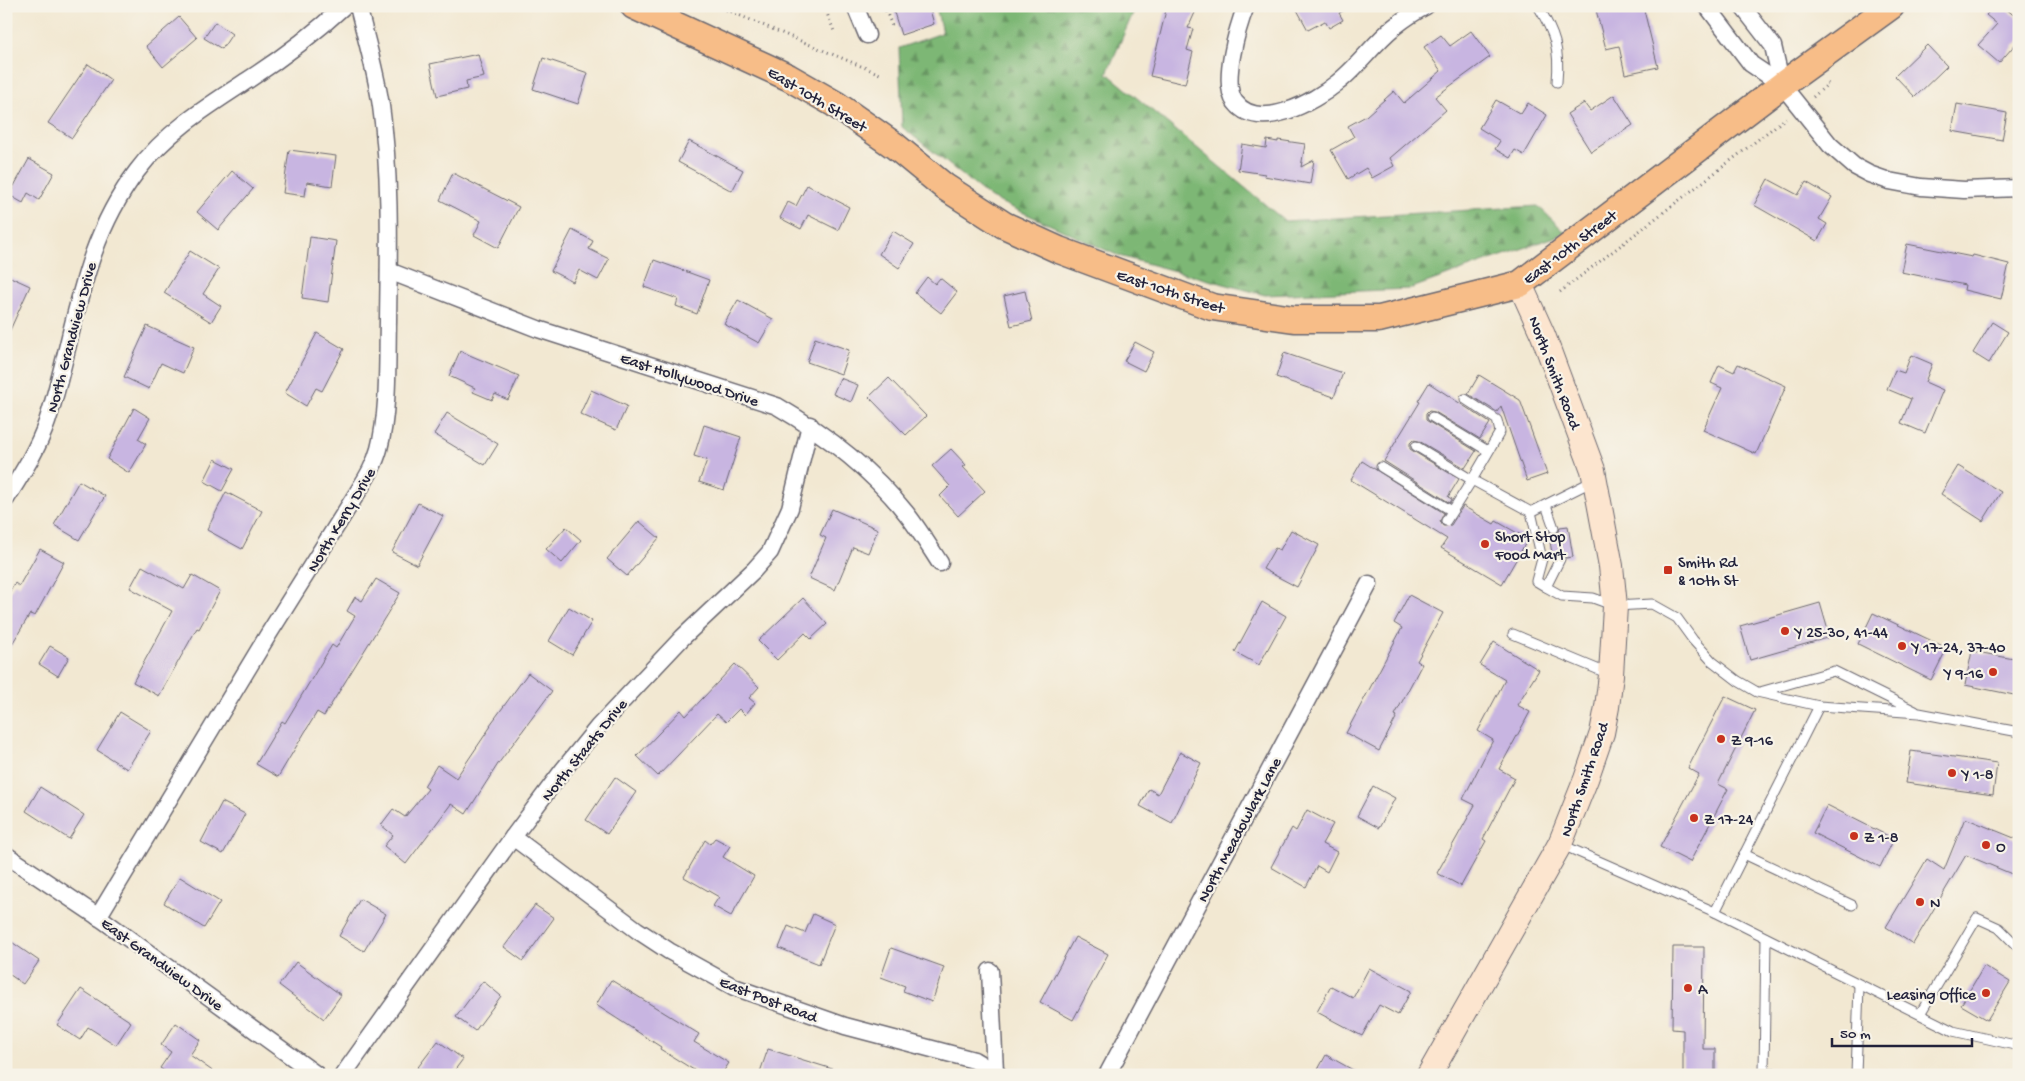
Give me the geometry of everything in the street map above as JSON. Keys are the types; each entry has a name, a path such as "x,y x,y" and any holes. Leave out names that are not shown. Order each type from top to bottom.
{"main road":[{"name":"East 10th Street","path":"634,6 788,78 835,104 895,146 946,187 1004,225 1059,250 1212,307 1294,319 1380,319 1520,284 1782,85 1891,6"},
{"name":"North Smith Road","path":"1429,1075 1560,844 1586,779 1602,732 1611,675 1615,606 1611,566 1593,470 1543,335 1520,284"}],"street":[{"name":"North Grandview Drive","path":"6,499 23,472 46,425 60,378 84,276 100,235 124,190 149,156 183,124 296,46 344,6"},
{"name":"North Kerry Drive","path":"98,917 268,635 373,467 379,450 384,420 389,271 387,176 383,124 374,70 358,6"},
{"path":"855,6 867,34"},
{"path":"1246,6 1236,38 1231,66 1230,92 1234,101 1241,108 1258,116 1266,116 1300,105 1337,83 1393,27 1426,6"},
{"path":"1707,6 1751,64 1782,85 1830,145 1854,166 1889,181 1921,187 1964,190 2019,188"},
{"path":"1742,6 1773,46 1782,85"},
{"name":"East Hollywood Drive","path":"389,271 538,329 777,406 810,425 835,444 884,489 906,513 940,563"},
{"name":"North Staats Drive","path":"343,1075 513,838 563,770 598,727 682,637 754,570 770,552 790,508 810,425"},
{"name":"North Meadowlark Lane","path":"1107,1075 1369,584"},
{"name":"East Post Road","path":"513,838 637,930 669,951 734,987 845,1026 974,1060 997,1073"},
{"name":"East Grandview Drive","path":"6,855 98,917 317,1075"},
{"path":"990,970 997,1073"}],"lane":[{"path":"1538,6 1552,29 1559,59 1557,82"},
{"path":"1446,521 1500,432 1498,420 1465,398"},
{"path":"1432,417 1488,452"},
{"path":"1416,446 1472,480 1531,512 1542,559 1536,581 1562,596 1593,598 1615,606 1652,604 1677,618 1712,661 1738,681 1757,692 1819,706 1918,712 2019,732"},
{"path":"1381,467 1452,511"},
{"path":"1531,512 1595,480"},
{"path":"1546,505 1554,528"},
{"path":"1546,587 1560,559"},
{"path":"1513,634 1611,675"},
{"path":"1757,692 1834,671 1918,712"},
{"path":"1715,912 1819,706"},
{"path":"1560,844 1715,912 1953,1031 2019,1046"},
{"path":"1744,854 1852,905"},
{"path":"1920,1014 1977,918 1999,928 2019,948"},
{"path":"1766,938 1764,1072 1784,1075"},
{"path":"1856,1075 1859,984"}],"path":[{"path":"6,12 10,6"},
{"path":"717,6 880,74"},
{"path":"824,6 834,32"},
{"path":"884,6 892,26"},
{"path":"1817,94 1828,84 1825,79"},
{"path":"1560,292 1787,117"}],"green space":[{"path":"936,6 1136,6 1107,73 1285,221 1538,206 1566,233 1409,289 1265,295 1119,256 991,198 902,127 899,48 942,33"}],"building":[{"path":"892,6 929,6 934,24 901,35"},
{"path":"1167,6 1198,6 1188,28 1193,29 1187,50 1193,52 1185,84 1150,76"},
{"path":"1295,6 1352,6 1339,13 1343,20 1329,28 1325,21 1308,30"},
{"path":"1595,6 1643,6 1658,67 1625,74 1619,46 1606,49"},
{"path":"1994,6 2003,6 2019,20 2019,40 1999,63 1978,45 1997,24 1986,15"},
{"path":"179,17 197,38 163,67 146,46"},
{"path":"215,22 232,34 222,49 204,38"},
{"path":"1471,31 1490,57 1435,97 1446,110 1390,158 1394,166 1372,178 1366,168 1348,179 1331,150 1354,137 1348,126 1366,116 1394,91 1404,103 1441,71 1424,47 1441,35 1450,46"},
{"path":"1927,45 1947,66 1915,97 1895,76"},
{"path":"478,54 484,77 466,81 467,89 437,96 430,64"},
{"path":"543,58 588,73 578,104 533,89"},
{"path":"88,64 111,80 72,138 48,123"},
{"path":"1614,95 1633,125 1591,152 1567,114 1584,103 1590,111"},
{"path":"1496,100 1521,114 1528,103 1547,115 1524,155 1515,150 1510,158 1495,149 1500,141 1479,128"},
{"path":"1957,104 2007,113 2002,140 1952,131"},
{"path":"1267,140 1305,144 1301,167 1314,160 1310,184 1238,170 1242,144 1266,148"},
{"path":"689,141 743,170 732,191 678,162"},
{"path":"289,150 336,156 332,186 307,182 305,196 283,193"},
{"path":"29,159 54,173 39,200 28,193 23,203 9,195"},
{"path":"232,171 253,189 218,230 197,212"},
{"path":"453,173 519,207 498,248 474,235 481,221 440,200"},
{"path":"1768,179 1798,195 1806,182 1832,197 1819,219 1827,224 1817,241 1754,205"},
{"path":"807,185 849,207 838,230 808,215 801,229 780,218 788,202 796,206"},
{"path":"572,230 593,241 589,249 609,259 598,280 579,270 573,282 551,271"},
{"path":"893,231 914,244 899,268 879,254"},
{"path":"310,237 336,241 328,302 302,298"},
{"path":"1907,244 1972,257 1973,255 2009,264 2001,299 1964,290 1965,285 1901,272"},
{"path":"190,251 219,269 203,294 221,306 211,322 164,293"},
{"path":"654,260 709,280 697,314 676,306 678,299 644,287"},
{"path":"6,275 30,286 6,339"},
{"path":"927,277 935,284 940,278 957,292 941,313 915,293"},
{"path":"1025,291 1032,321 1011,326 1004,296"},
{"path":"738,300 773,319 759,343 724,324"},
{"path":"1992,322 2008,332 1989,363 1973,353"},
{"path":"147,326 194,347 183,373 161,363 149,389 124,377"},
{"path":"317,333 344,349 322,391 316,388 306,406 285,393"},
{"path":"815,338 849,350 841,374 807,362"},
{"path":"1135,342 1154,352 1144,371 1124,361"},
{"path":"460,351 519,376 508,400 495,394 492,400 473,392 475,388 449,376"},
{"path":"1284,353 1343,373 1334,397 1276,377"},
{"path":"1911,355 1932,364 1925,382 1943,390 1925,433 1901,423 1911,399 1887,389 1895,370 1904,373"},
{"path":"1738,364 1786,386 1756,454 1703,430 1722,388 1711,383 1719,365 1734,372"},
{"path":"1479,375 1520,400 1547,474 1527,481 1501,406 1497,412 1468,394"},
{"path":"840,378 858,385 851,402 833,394"},
{"path":"889,378 926,416 906,435 869,397"},
{"path":"1429,383 1490,423 1480,439 1435,412 1429,411 1426,414 1426,420 1476,451 1465,468 1419,441 1413,440 1410,443 1410,449 1459,479 1448,497 1452,499 1450,503 1384,461 1420,402 1418,401"},
{"path":"591,390 627,406 616,430 580,414"},
{"path":"134,408 150,418 138,439 146,444 129,473 107,459"},
{"path":"447,413 498,444 485,465 434,434"},
{"path":"704,425 741,437 724,490 699,482 707,460 694,456"},
{"path":"951,449 966,465 963,467 985,491 958,516 940,496 950,486 932,466"},
{"path":"215,459 234,469 222,491 204,481"},
{"name":"Short Stop Food Mart","path":"1362,461 1444,513 1440,521 1443,526 1451,525 1463,506 1494,524 1496,521 1528,539 1502,584 1441,548 1447,539 1351,480"},
{"path":"1958,466 2001,492 1983,521 1941,494"},
{"path":"79,481 105,496 79,540 54,525"},
{"path":"226,492 262,511 242,549 207,530"},
{"path":"418,503 443,516 417,565 392,552"},
{"path":"832,509 878,529 868,553 853,547 835,590 809,578 826,538 820,535"},
{"path":"639,521 659,538 627,576 607,559"},
{"path":"1568,526 1573,557 1566,558 1563,554 1559,553 1553,559 1548,530 1550,533 1556,534 1559,532 1560,527"},
{"path":"566,527 581,540 562,563 546,549"},
{"path":"1291,530 1319,545 1297,587 1263,569 1275,548 1280,550"},
{"path":"40,549 64,562 35,616 30,614 6,654 6,598 15,583 19,586"},
{"path":"142,566 184,589 192,575 220,591 159,696 133,682 172,611 130,588"},
{"path":"376,579 400,593 324,716 317,712 278,777 256,764 282,721 285,723 332,645 336,648 355,616 347,611 355,597 362,601"},
{"path":"1409,595 1443,613 1417,661 1422,664 1395,715 1397,716 1379,751 1346,733 1402,628 1394,623"},
{"path":"803,598 827,624 811,639 805,633 777,660 758,641"},
{"path":"1262,602 1286,616 1259,665 1235,652"},
{"name":"Y 25-30, 41-44","path":"1820,603 1830,637 1750,660 1740,626"},
{"path":"569,607 592,621 572,655 549,641"},
{"name":"Y 17-24, 37-40","path":"1873,613 1947,648 1931,680 1858,644"},
{"path":"1494,642 1539,670 1517,705 1530,712 1499,769 1515,778 1483,839 1486,841 1461,886 1437,873 1475,805 1463,799 1493,740 1478,731 1505,680 1480,665"},
{"path":"50,646 69,657 58,676 39,664"},
{"name":"Y 9-16","path":"1972,651 2019,660 2019,696 1965,685"},
{"path":"735,664 759,687 749,698 755,703 745,715 739,709 726,722 717,714 658,776 637,756 681,710 686,716"},
{"path":"528,673 552,691 498,764 466,814 451,804 406,864 384,846 393,835 381,825 393,809 405,817 428,789 424,786 437,765 456,778 490,725"},
{"path":"1725,696 1755,710 1718,784 1728,789 1690,862 1660,847 1699,774 1688,768"},
{"path":"120,712 151,731 127,769 97,750"},
{"name":"Y 1-8","path":"1911,751 1997,763 1993,795 1906,783"},
{"path":"1180,752 1201,763 1172,823 1140,806 1149,789 1158,794"},
{"path":"615,777 636,792 607,834 586,820"},
{"path":"1373,786 1395,798 1379,828 1357,816"},
{"path":"40,787 84,815 69,839 26,811"},
{"path":"222,802 245,814 223,854 201,842"},
{"name":"Z 1-8","path":"1827,805 1894,839 1880,867 1813,833"},
{"path":"1307,810 1333,824 1322,844 1337,852 1327,872 1317,866 1306,887 1271,867 1292,828 1296,831"},
{"path":"1965,818 2019,840 2019,877 1966,855 1913,944 1886,927 1927,859 1944,870"},
{"path":"715,838 730,846 723,857 754,876 731,916 713,906 719,897 684,877 705,840 710,844"},
{"path":"180,877 220,902 204,928 164,903"},
{"path":"360,899 386,914 364,951 339,936"},
{"path":"535,905 554,918 523,961 504,947"},
{"path":"813,914 835,924 819,964 779,948 788,926 805,933"},
{"path":"1075,937 1108,954 1073,1020 1040,1002"},
{"path":"6,938 39,961 23,984 6,972"},
{"name":"A","path":"1673,947 1704,947 1703,1049 1715,1049 1715,1075 1683,1075 1683,1030 1672,1029"},
{"path":"891,948 944,967 932,1002 903,991 905,986 881,977"},
{"path":"296,962 341,995 324,1019 279,985"},
{"name":"Leasing Office","path":"1984,966 2010,982 1987,1020 1961,1005"},
{"path":"1369,968 1411,991 1398,1015 1379,1005 1362,1036 1317,1012 1331,986 1353,998"},
{"path":"611,980 699,1034 694,1042 729,1063 721,1075 702,1075 596,1005"},
{"path":"483,981 501,996 475,1031 456,1017"},
{"path":"81,989 131,1022 116,1045 88,1027 80,1040 57,1025"},
{"path":"176,1023 200,1040 190,1055 218,1075 170,1075 160,1068 171,1052 161,1045"},
{"path":"438,1041 463,1059 451,1075 412,1075"},
{"path":"768,1049 842,1072 841,1075 759,1075"},
{"path":"1326,1055 1362,1075 1315,1075"}],"place":[{"name":"Short Stop Food Mart","path":"1485,544"},
{"name":"Smith Rd & 10th St","path":"1668,570"},
{"name":"Y 25-30, 41-44","path":"1785,631"},
{"name":"Y 17-24, 37-40","path":"1902,646"},
{"name":"Y 9-16","path":"1993,672"},
{"name":"Z 9-16","path":"1721,739"},
{"name":"Y 1-8","path":"1952,773"},
{"name":"Z 17-24","path":"1694,818"},
{"name":"Z 1-8","path":"1854,836"},
{"name":"O","path":"1986,845"},
{"name":"N","path":"1920,902"},
{"name":"A","path":"1688,988"},
{"name":"Leasing Office","path":"1986,993"}]}
